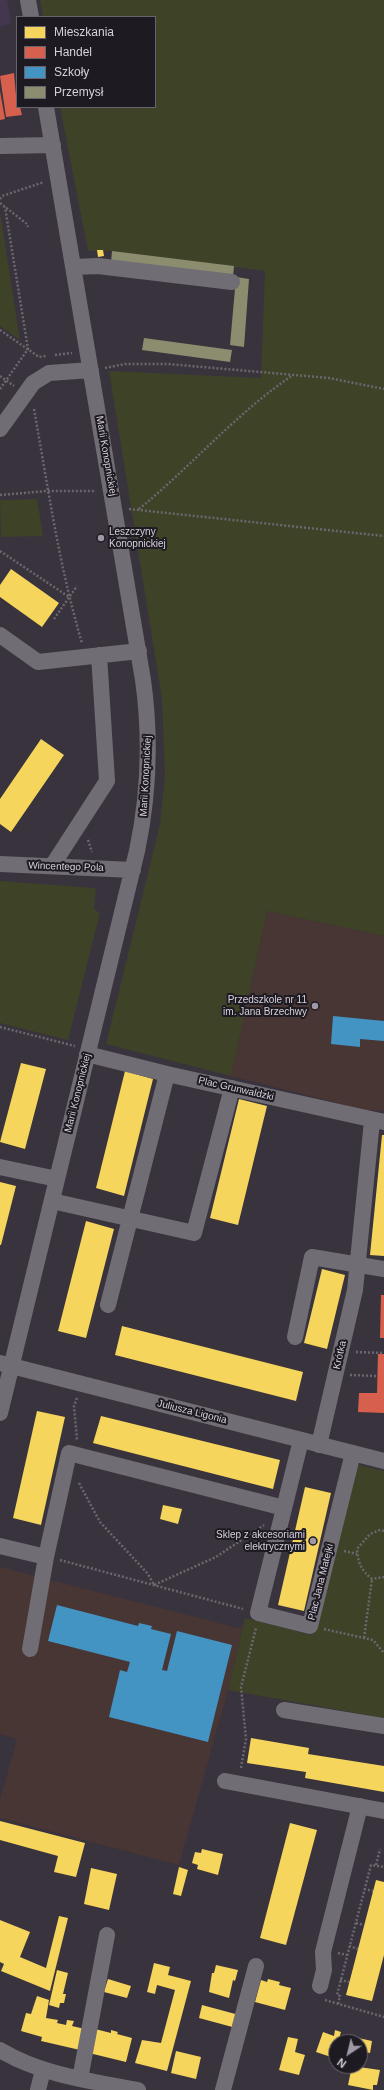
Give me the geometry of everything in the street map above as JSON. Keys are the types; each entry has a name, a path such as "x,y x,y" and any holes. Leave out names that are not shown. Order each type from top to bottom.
{"street":[{"path":"28,0 31,16"},
{"name":"Marii Konopnickiej","path":"0,1413 6,1365 52,1200 82,1050 133,870 143,822 149,756 146,702 139,651 46,108"},
{"path":"0,146 53,145"},
{"path":"73,267 98,266 232,282"},
{"path":"0,429 33,383 49,373 91,370"},
{"path":"0,635 38,662 139,651"},
{"path":"52,866 107,781 99,656"},
{"name":"Wincentego Pola","path":"0,864 133,870"},
{"name":"Plac Grunwaldzki","path":"82,1050 168,1074 378,1122"},
{"path":"108,1306 168,1074"},
{"path":"52,1200 194,1233 232,1088"},
{"name":"Krótka","path":"319,1445 356,1290 357,1265 378,1122"},
{"path":"0,1167 57,1179"},
{"path":"295,1337 312,1257 384,1269"},
{"name":"Juliusza Ligonia","path":"6,1365 384,1461"},
{"path":"258,1613 301,1440"},
{"path":"30,1649 46,1557 70,1453 284,1510"},
{"name":"Plac Jana Matejki","path":"258,1613 310,1626 353,1453"},
{"path":"0,1546 46,1557"},
{"path":"284,1710 384,1726"},
{"path":"232,1782 384,1811"},
{"path":"320,1992 324,1970 323,1952 360,1806"},
{"path":"80,2079 107,1935"},
{"path":"223,2090 256,1966"},
{"path":"1,2052 43,2070 138,2090"},
{"path":"38,2090 43,2070"}],"path":[{"path":"0,199 2,196 50,180"},
{"path":"0,203 28,226"},
{"path":"0,389 28,349 5,207"},
{"path":"0,330 39,357 75,353"},
{"path":"91,370 125,364 168,364 329,378 384,389"},
{"path":"138,509 167,486 246,410 294,375"},
{"path":"0,376 33,399 47,491 69,597 84,649"},
{"path":"0,495 47,491 98,490"},
{"path":"114,509 138,509 384,536"},
{"path":"0,551 69,597"},
{"path":"54,619 77,586"},
{"path":"0,1027 82,1050"},
{"path":"355,1352 384,1352"},
{"path":"349,1375 377,1376"},
{"path":"77,1455 78,1450 74,1406 81,1384"},
{"path":"77,1481 100,1522 148,1574 154,1585"},
{"path":"154,1585 216,1557 284,1510"},
{"path":"384,1531 380,1530 370,1534 357,1548 358,1560 363,1572 372,1579 384,1577"},
{"path":"46,1557 258,1613 255,1636 241,1687 246,1739 232,1782"},
{"path":"364,1638 372,1579"},
{"path":"310,1626 373,1640 384,1653"},
{"path":"376,1866 380,1849"},
{"path":"338,2004 340,1996 336,1995 356,1923 368,1869 371,1865 384,1867"},
{"path":"364,1889 373,1891"},
{"path":"356,1923 364,1925"},
{"path":"349,1946 358,1949"},
{"path":"340,1953 347,1955"},
{"path":"340,1980 349,1982"},
{"path":"320,1992 338,2004 384,2017"}],"shaded area":[{"path":"0,0 7,0 11,23 0,27"},
{"name":"Przedszkole nr 11 im. Jana Brzechwy","path":"267,911 384,936 384,1111 366,1110 231,1076"},
{"path":"0,1567 242,1629 228,1690 179,1865 0,1818 0,1800 17,1739 0,1734"}],"green space":[{"path":"40,0 384,0 384,936 267,911 231,1076 106,1044 160,824 165,775 162,699 109,371 261,378 265,271 103,250 88,251 60,108 156,108 156,16 43,16"},
{"path":"0,213 20,340 0,326"},
{"path":"37,499 43,536 1,537 0,500"},
{"path":"0,881 96,888 94,909 100,913 68,1040 0,1023"},
{"path":"355,1464 384,1471 384,1718 228,1690 245,1618 311,1635"}],"building: Mieszkania":[{"path":"97,250 103,250 104,256 98,257"},
{"path":"11,569 59,603 42,627 0,597 0,585"},
{"path":"41,739 64,755 11,832 0,824 0,799"},
{"path":"21,1063 46,1069 25,1149 0,1142"},
{"path":"125,1071 153,1079 124,1196 96,1188"},
{"path":"239,1099 267,1106 238,1225 210,1218"},
{"path":"382,1135 384,1135 384,1256 370,1255"},
{"path":"0,1182 16,1186 1,1245 0,1245"},
{"path":"86,1221 114,1229 86,1338 58,1331"},
{"path":"322,1269 345,1275 327,1349 304,1343"},
{"path":"122,1326 303,1372 296,1401 115,1355"},
{"path":"37,1411 65,1417 41,1525 13,1518"},
{"path":"101,1416 280,1460 273,1489 93,1443"},
{"path":"305,1487 331,1493 304,1611 278,1605"},
{"path":"163,1505 182,1509 178,1524 160,1519"},
{"path":"251,1738 309,1748 308,1754 384,1766 384,1792 305,1778 306,1772 247,1763"},
{"path":"0,1821 85,1843 76,1877 54,1872 58,1856 0,1840"},
{"path":"290,1823 317,1830 286,1945 260,1938"},
{"path":"202,1849 223,1854 218,1875 197,1869 198,1865 192,1863 195,1852 201,1853"},
{"path":"179,1867 188,1870 181,1896 173,1894"},
{"path":"91,1868 117,1874 109,1910 84,1904"},
{"path":"376,1880 384,1882 384,1955 372,2001 346,1995"},
{"path":"59,1916 68,1918 50,1991 1,1971 4,1964 0,1962 0,1920 30,1932 20,1957 46,1968"},
{"path":"154,1963 170,1967 168,1975 191,1981 167,2071 135,2063 142,2040 161,2043 175,1990 157,1985 155,1994 147,1992"},
{"path":"216,1965 238,1970 235,1981 233,1980 229,1998 209,1992 212,1973 214,1973"},
{"path":"57,1970 68,1973 63,1994 66,1994 64,2003 60,2003 59,2008 49,2005"},
{"path":"108,1979 131,1986 127,1998 104,1992"},
{"path":"268,1979 280,1982 279,1985 291,1988 285,2010 255,2002 261,1980 267,1982"},
{"path":"37,1996 49,2000 46,2018 58,2020 57,2023 66,2025 67,2020 74,2021 72,2026 85,2029 80,2050 41,2041 42,2037 21,2031 26,2013 31,2014"},
{"path":"202,2005 239,2015 236,2028 199,2018"},
{"path":"95,2029 111,2033 111,2030 118,2032 117,2034 132,2038 126,2062 89,2053"},
{"path":"335,2030 341,2032 340,2034 334,2034"},
{"path":"323,2032 328,2034 328,2056 316,2052"},
{"path":"288,2037 298,2039 295,2052 305,2055 299,2075 279,2070"},
{"path":"368,2040 372,2041 370,2053 368,2053"},
{"path":"176,2051 201,2057 196,2079 171,2073"},
{"path":"368,2068 380,2070 377,2085 373,2085 373,2090 348,2085 350,2074 368,2074"}],"building: Handel":[{"path":"14,73 16,108 20,108 22,115 6,117 0,76"},
{"path":"0,91 5,119 0,120"},
{"path":"381,1295 384,1295 384,1338 380,1338"},
{"path":"378,1354 384,1354 384,1413 358,1412 359,1393 377,1393"}],"building: Szkoły":[{"path":"333,1016 384,1021 384,1041 360,1039 360,1047 331,1044"},
{"path":"57,1605 138,1626 139,1623 152,1626 151,1629 171,1634 162,1670 167,1671 177,1631 232,1645 208,1742 109,1717 120,1670 127,1672 130,1662 48,1641"}],"building: Przemysł":[{"path":"112,251 234,266 233,277 111,263"},
{"path":"236,277 249,279 244,347 230,345"},
{"path":"144,338 232,350 230,362 142,350"}],"place":[{"name":"Leszczyny Konopnickiej","path":"101,538"},
{"name":"Przedszkole nr 11 im. Jana Brzechwy","path":"315,1006"},
{"name":"Sklep z akcesoriami elektrycznymi","path":"313,1541"}]}
